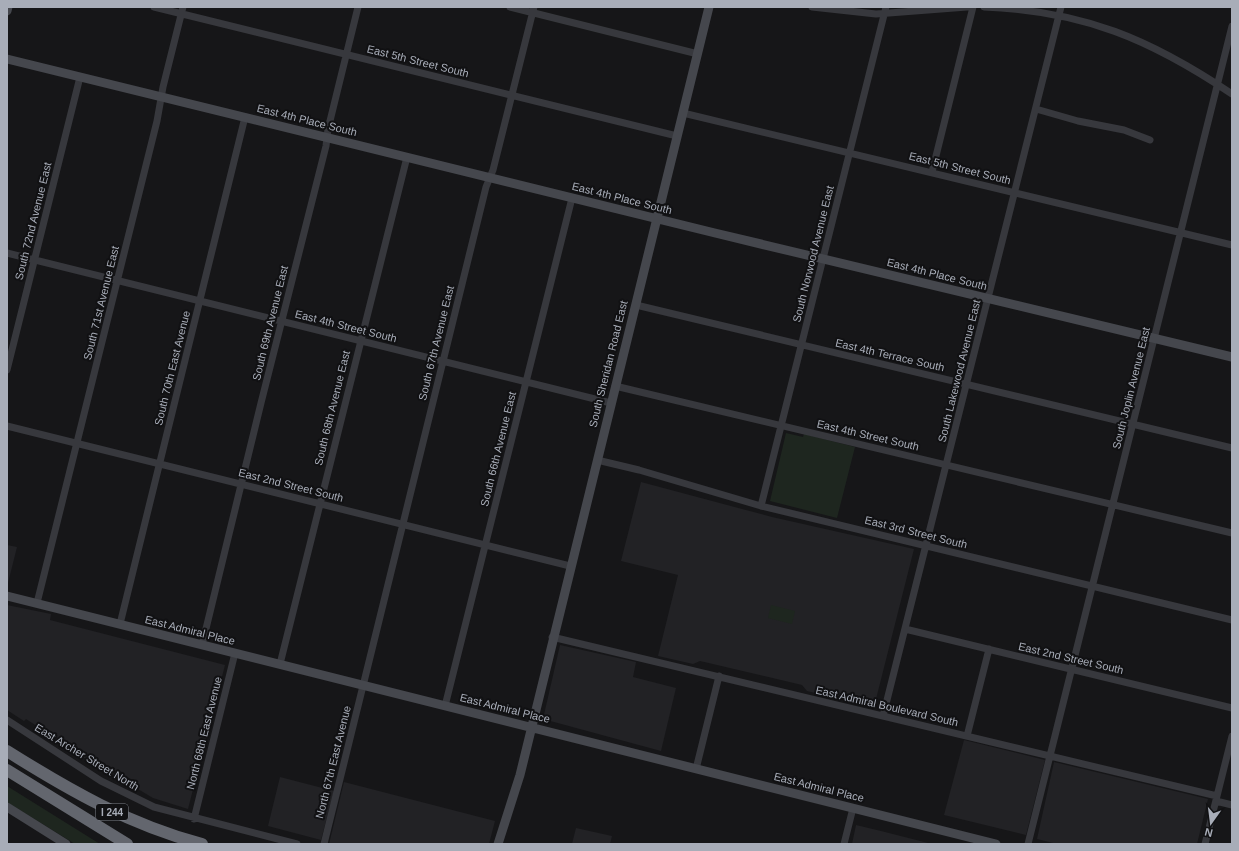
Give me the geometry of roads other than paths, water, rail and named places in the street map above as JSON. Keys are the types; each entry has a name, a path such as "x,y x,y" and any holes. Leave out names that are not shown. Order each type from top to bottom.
{"highway":[{"name":"I 244","path":"7,751 96,804 155,829 199,843"},
{"name":"I 244","path":"7,770 127,844"},
{"path":"112,835 134,844"}],"main road":[{"path":"7,11 8,7"},
{"name":"South Sheridan Road East","path":"504,828 531,727 552,636 710,7"},
{"name":"East 4th Place South","path":"7,59 572,198 1232,357"},
{"name":"East Admiral Place","path":"7,596 996,844"},
{"path":"7,807 65,844"},
{"path":"498,844 504,828"},
{"path":"503,844 504,828"}],"street":[{"name":"East 5th Street South","path":"154,7 182,10 347,54 677,136"},
{"name":"South 69th Avenue East","path":"202,645 283,322 358,7"},
{"path":"510,7 533,10 698,54"},
{"path":"812,7 867,14 885,10 967,7"},
{"path":"932,172 973,7"},
{"path":"984,7 1060,11 1104,26 1158,49 1218,84 1232,94"},
{"name":"South 71st Avenue East","path":"37,603 118,281 182,10"},
{"name":"South 67th Avenue East","path":"363,685 486,187 490,178 512,96 533,10"},
{"name":"South Norwood Avenue East","path":"761,506 885,10"},
{"name":"South Lakewood Avenue East","path":"883,716 989,299 1060,11"},
{"name":"South Joplin Avenue East","path":"1028,844 1232,26"},
{"name":"South 72nd Avenue East","path":"7,370 80,77"},
{"path":"1036,108 1078,122 1124,130 1150,140"},
{"name":"East 5th Street South","path":"683,113 1232,244"},
{"name":"South 70th East Avenue","path":"120,624 245,117"},
{"name":"South 68th Avenue East","path":"280,664 407,157"},
{"name":"South 66th Avenue East","path":"445,706 572,198"},
{"name":"East 4th Street South","path":"7,253 611,403"},
{"name":"East 4th Terrace South","path":"636,305 1232,448"},
{"name":"East 4th Street South","path":"615,386 1232,533"},
{"name":"East 2nd Street South","path":"7,426 570,566"},
{"name":"East 3rd Street South","path":"597,460 761,506 1232,620"},
{"name":"East 2nd Street South","path":"905,629 1232,708"},
{"name":"East Admiral Boulevard South","path":"552,636 1050,756 1216,799 1232,805"},
{"path":"967,736 988,649"},
{"name":"North 68th East Avenue","path":"194,819 235,653"},
{"path":"696,769 719,676"},
{"name":"North 67th East Avenue","path":"324,844 363,685"},
{"name":"East Archer Street North","path":"7,720 101,781 128,796 154,807 194,819 297,844"},
{"path":"1205,844 1232,736"},
{"path":"844,844 853,808"}]}
